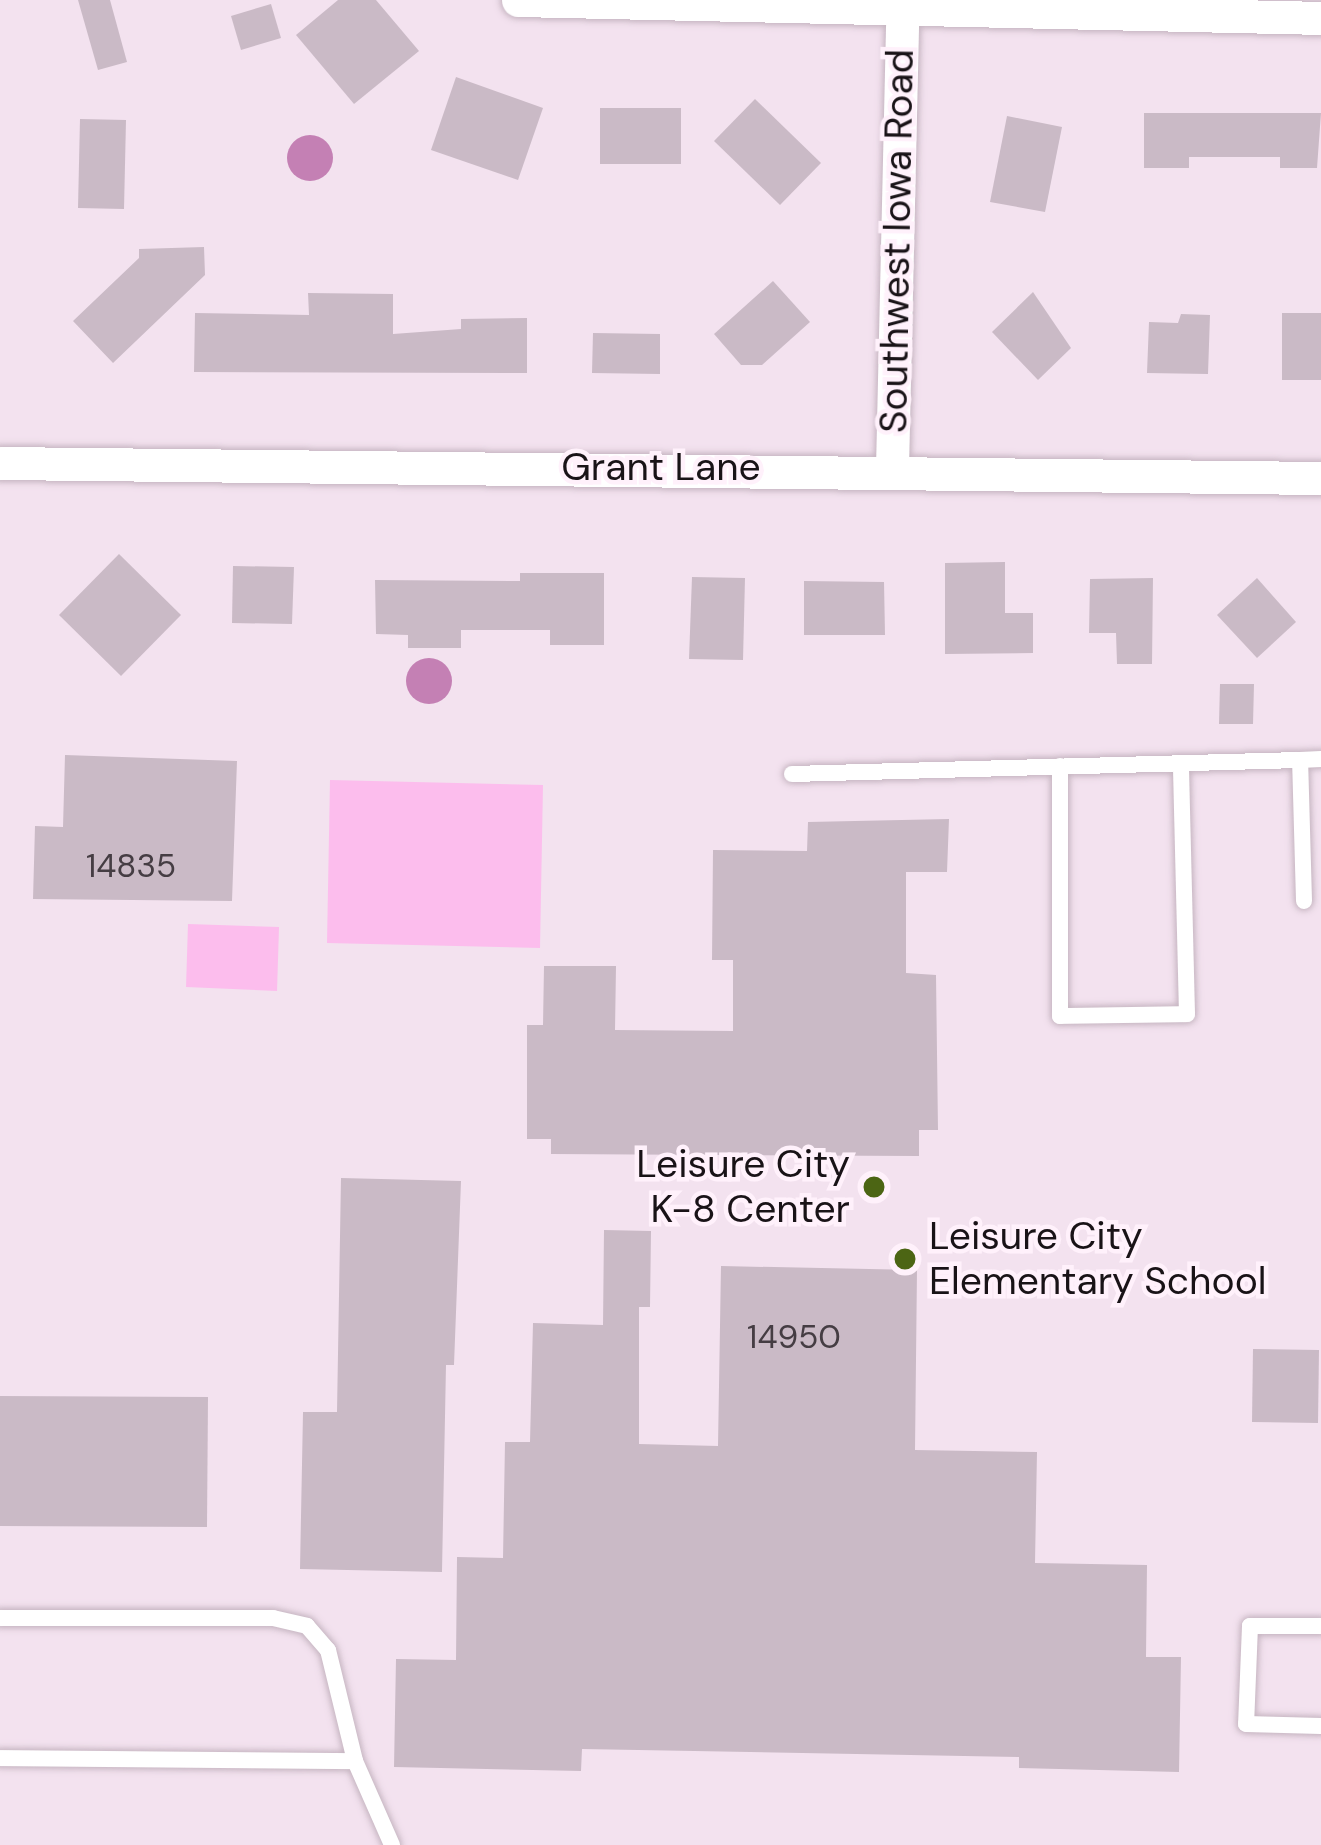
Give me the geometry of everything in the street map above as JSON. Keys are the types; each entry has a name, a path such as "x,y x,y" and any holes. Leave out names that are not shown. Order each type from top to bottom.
{"street":[{"path":"519,1 902,13 1321,18"},
{"name":"Southwest Iowa Road","path":"892,469 902,13"},
{"name":"Grant Lane","path":"0,463 892,469 1321,478"}],"lane":[{"path":"792,774 1321,759"},
{"path":"1300,760 1304,901"},
{"path":"1060,766 1060,1016 1187,1014 1181,763"},
{"path":"0,1618 273,1618 307,1626 328,1650 340,1683 355,1761 392,1845"},
{"path":"1321,1626 1250,1626 1246,1724 1321,1726"},
{"path":"0,1758 355,1761"}],"shaded area":[{"path":"310,135 326,142 333,158 326,174 310,181 294,174 287,158 294,142"},
{"path":"429,658 445,665 452,681 445,697 429,704 413,697 406,681 413,665"},
{"path":"330,780 543,785 540,948 327,943"},
{"path":"188,924 279,927 277,991 186,987"}],"building":[{"path":"78,0 110,0 127,62 98,70"},
{"path":"338,0 376,0 419,51 354,104 296,35"},
{"path":"271,4 281,38 241,50 231,16"},
{"path":"456,77 543,108 518,180 431,150"},
{"path":"755,99 821,163 780,205 714,141"},
{"path":"600,108 681,108 681,164 600,164"},
{"path":"1144,113 1321,113 1317,168 1280,168 1280,157 1189,157 1189,168 1144,168"},
{"path":"1007,116 1062,127 1045,212 990,202"},
{"path":"80,119 126,120 124,209 78,208"},
{"path":"204,247 205,275 113,363 73,321 139,258 139,249"},
{"path":"773,281 810,322 762,365 741,365 714,334"},
{"path":"1033,292 1071,348 1038,380 992,332"},
{"path":"308,293 393,294 393,334 461,329 461,319 527,318 527,373 194,372 195,313 309,315"},
{"path":"1282,313 1321,313 1321,380 1282,380"},
{"path":"1181,314 1210,315 1208,374 1147,373 1149,322 1178,323"},
{"path":"593,333 660,334 660,374 592,373"},
{"path":"119,554 181,615 121,676 59,615"},
{"path":"1005,562 1005,613 1033,613 1033,653 945,654 945,563"},
{"path":"233,566 294,567 292,624 232,623"},
{"path":"520,573 604,573 604,645 550,645 550,630 461,630 461,648 408,648 408,635 376,634 375,580 520,581"},
{"path":"692,577 745,578 743,660 689,659"},
{"path":"1153,578 1152,664 1117,664 1116,633 1089,633 1090,579"},
{"path":"1257,578 1296,622 1257,658 1217,615"},
{"path":"804,581 884,582 885,635 804,635"},
{"path":"1220,684 1254,684 1253,724 1219,724"},
{"path":"65,755 237,761 232,901 33,899 35,826 63,827"},
{"path":"949,819 947,872 906,872 906,973 936,975 938,1130 919,1130 919,1156 551,1154 551,1139 527,1139 527,1025 543,1025 544,966 616,966 615,1030 733,1031 733,960 712,960 713,850 807,851 808,822"},
{"path":"341,1178 461,1181 454,1365 446,1365 442,1572 300,1569 303,1412 337,1412"},
{"path":"604,1230 651,1231 650,1307 639,1307 639,1444 718,1446 721,1266 917,1270 915,1450 1037,1452 1035,1563 1147,1565 1146,1657 1181,1657 1179,1772 1019,1768 1019,1757 582,1749 581,1771 394,1767 396,1659 456,1660 457,1557 503,1558 505,1442 530,1442 533,1323 603,1325"},
{"path":"1253,1349 1319,1350 1318,1423 1252,1422"},
{"path":"0,1396 208,1397 207,1527 0,1526"}],"place":[{"name":"Leisure City K-8 Center","path":"874,1187"},
{"name":"Leisure City Elementary School","path":"905,1259"}]}
